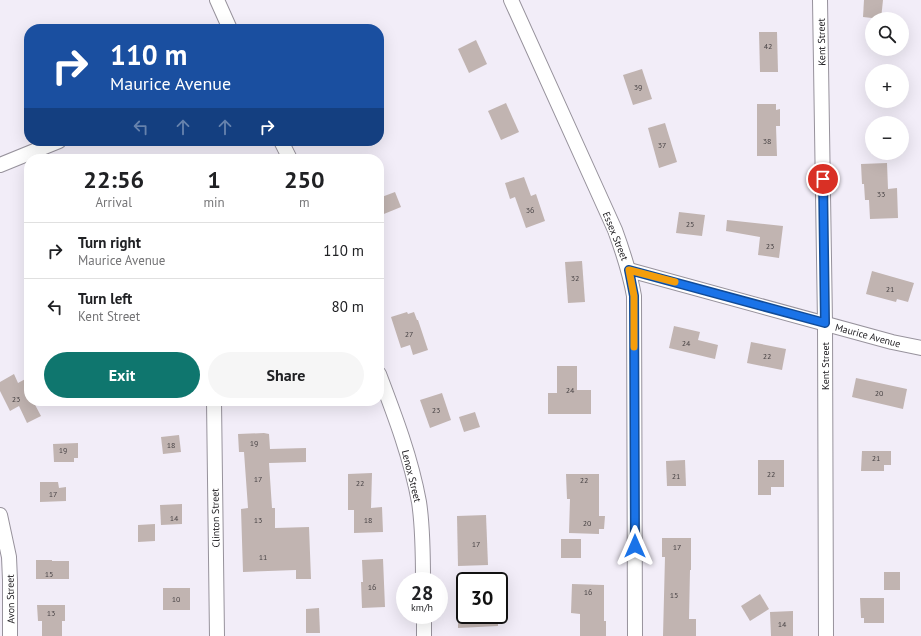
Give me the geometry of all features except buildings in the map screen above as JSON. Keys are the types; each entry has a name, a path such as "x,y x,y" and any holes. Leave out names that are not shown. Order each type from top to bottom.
{"street":[{"path":"217,0 228,24"},
{"name":"Essex Street","path":"511,0 615,230 629,270 634,296 635,636"},
{"name":"Kent Street","path":"820,0 825,323 826,636"},
{"path":"28,154 47,146"},
{"path":"0,165 24,156"},
{"name":"Maurice Avenue","path":"629,270 890,341 921,348"},
{"name":"Lenox Street","path":"384,388 397,423 415,484 421,520 423,572"},
{"name":"Clinton Street","path":"214,406 217,636"},
{"name":"Avon Street","path":"1,524 7,543 9,563 10,636"},
{"path":"424,624 424,636"}],"slow traffic":[{"path":"634,347 634,296 629,270 675,282"}],"route":[{"path":"635,546 634,296 629,270 825,323 823,179"}]}
